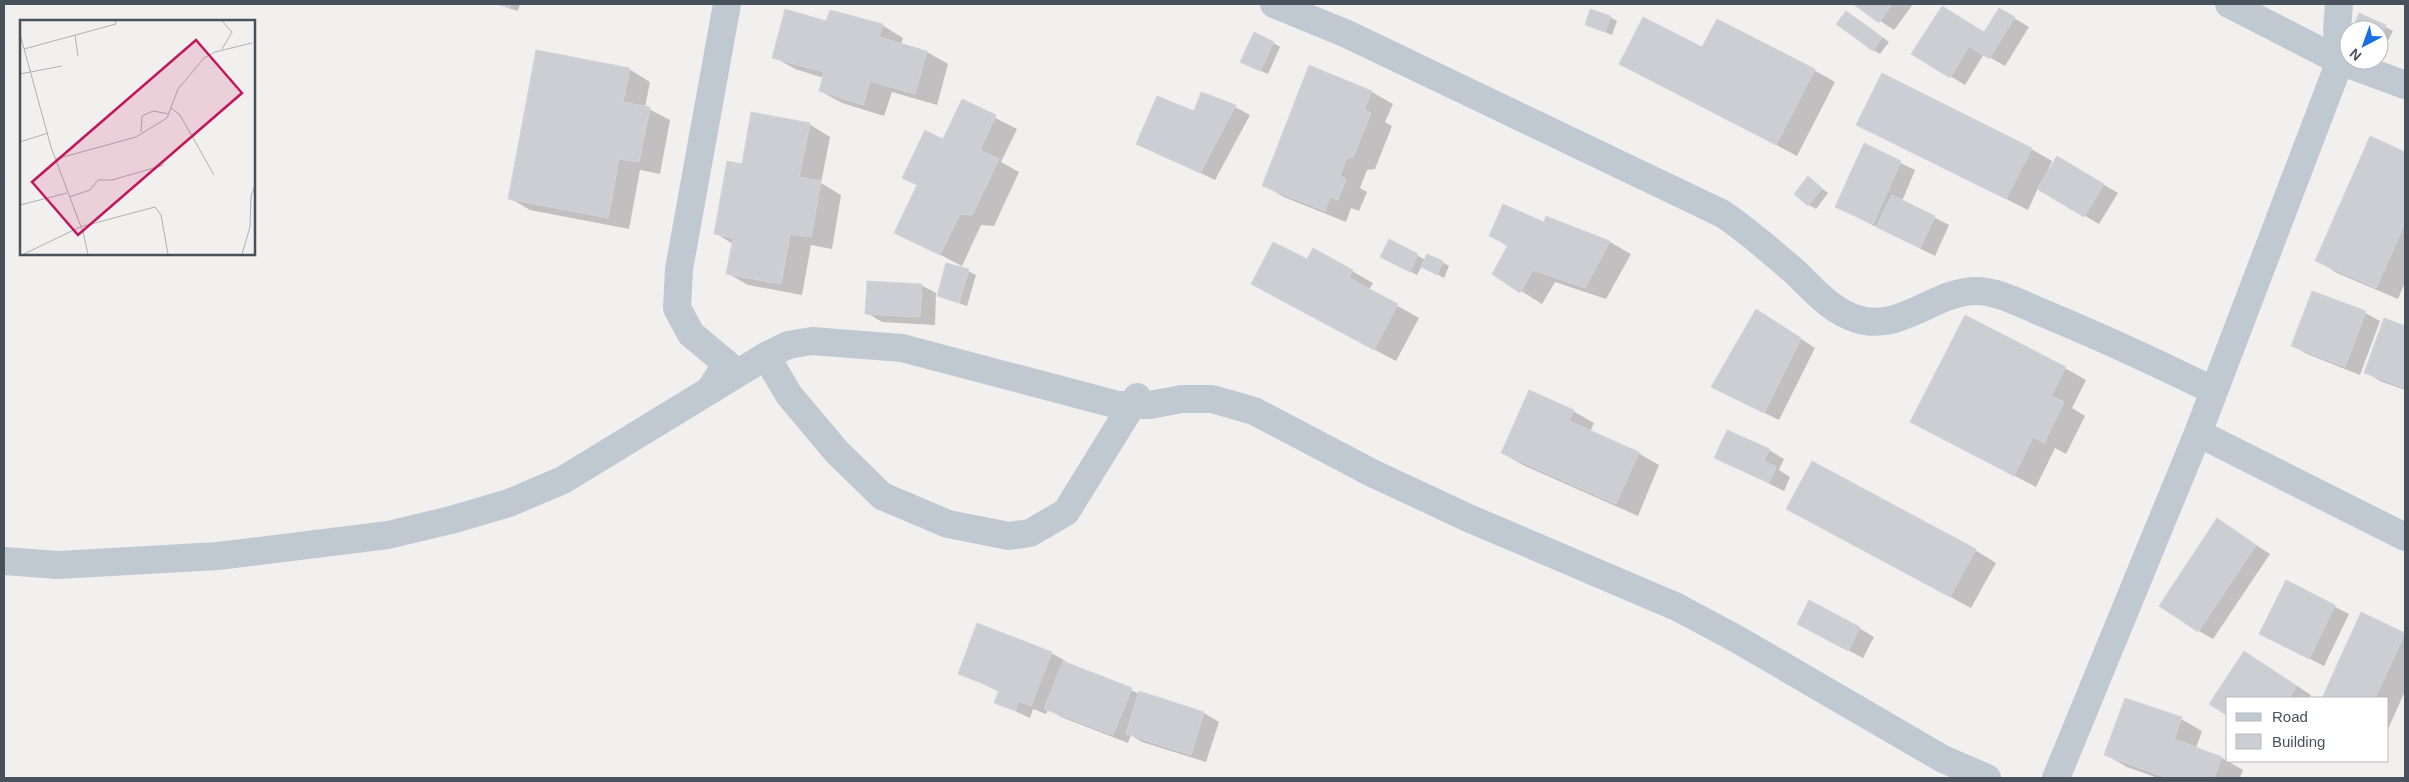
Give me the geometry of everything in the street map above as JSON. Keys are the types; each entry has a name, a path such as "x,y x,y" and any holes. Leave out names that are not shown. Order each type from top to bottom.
{"street":[{"path":"707,392 728,364 691,334 677,308 678,269 727,4"},
{"path":"1274,4 1347,34 1723,214 1744,228 1825,300 1845,314 1859,320 1876,321 1910,314 1960,291 1978,291 1999,295 2112,342 2212,390"},
{"path":"2229,4 2339,60"},
{"path":"2339,4 2337,30 2339,51"},
{"path":"2056,778 2198,432 2212,390 2339,64"},
{"path":"2364,70 2405,85"},
{"path":"4,561 58,566 218,556 388,535 451,520 509,503 563,480 766,356 788,345 812,341 902,348 1118,404 1182,399 1212,399 1254,411 1372,473 1466,517 1677,607 1735,638 1943,759 1987,778"},
{"path":"766,356 789,395 837,452 882,496 948,524 1009,536 1030,533 1066,512 1135,402"},
{"path":"2198,432 2405,537"}],"building":[{"path":"497,4 511,4 510,8"},
{"path":"1853,4 1892,4 1879,23"},
{"path":"1942,6 1984,32 1999,8 2015,17 1989,59 1969,46 1950,78 1911,54"},
{"path":"785,9 826,21 830,10 883,24 879,37 927,51 915,94 870,81 863,105 819,91 824,72 772,58"},
{"path":"1590,9 1611,16 1605,32 1585,25"},
{"path":"1846,11 1882,37 1873,51 1836,24"},
{"path":"2359,13 2375,20 2356,20"},
{"path":"1643,17 1702,47 1717,19 1815,69 1776,145 1619,64"},
{"path":"1254,32 1274,42 1260,71 1240,62"},
{"path":"536,50 630,68 623,102 650,107 639,162 619,159 608,218 508,199"},
{"path":"1309,65 1372,91 1364,110 1371,113 1353,157 1346,159 1340,176 1346,179 1338,200 1330,197 1325,211 1262,186"},
{"path":"1882,73 2032,148 2006,199 1856,125"},
{"path":"1201,92 1236,105 1200,173 1136,144 1157,96 1194,111"},
{"path":"962,99 996,115 980,150 999,159 972,215 960,214 940,255 894,233 917,185 902,178 925,130 943,139"},
{"path":"751,112 810,123 799,177 821,181 811,237 790,234 781,284 726,274 733,238 714,234 727,161 742,164"},
{"path":"2370,136 2405,152 2405,223 2376,288 2315,261"},
{"path":"1864,143 1901,161 1873,224 1835,207"},
{"path":"2057,156 2104,184 2084,217 2037,189"},
{"path":"1808,176 1822,188 1808,206 1794,194"},
{"path":"1892,195 1935,216 1920,248 1876,227"},
{"path":"1503,204 1544,222 1546,216 1610,241 1585,288 1533,270 1520,293 1492,274 1508,245 1489,236"},
{"path":"1389,239 1418,254 1410,272 1380,257"},
{"path":"1273,242 1307,259 1313,248 1353,270 1349,278 1398,304 1374,350 1251,284"},
{"path":"1427,254 1443,261 1437,275 1421,267"},
{"path":"946,263 969,269 959,303 937,296"},
{"path":"867,281 922,284 920,317 865,314"},
{"path":"2312,291 2366,311 2345,367 2291,346"},
{"path":"1756,309 1801,338 1764,413 1711,387"},
{"path":"1965,315 2066,367 2051,396 2064,402 2044,443 2033,437 2014,476 1910,422"},
{"path":"2384,318 2405,326 2405,388 2364,373"},
{"path":"1529,390 1574,410 1569,421 1639,452 1616,504 1501,453"},
{"path":"1727,430 1770,449 1764,461 1776,467 1769,483 1714,458"},
{"path":"1812,461 1976,549 1950,597 1786,509"},
{"path":"2217,518 2256,545 2198,632 2159,606"},
{"path":"2286,580 2335,605 2309,659 2259,634"},
{"path":"1809,600 1860,627 1848,651 1797,624"},
{"path":"2361,612 2405,633 2375,697 2322,697"},
{"path":"977,623 1052,652 1031,706 1018,701 1015,711 994,703 999,690 958,674"},
{"path":"2244,651 2297,686 2290,697 2226,697 2226,715 2209,704"},
{"path":"1063,661 1132,688 1113,735 1044,709"},
{"path":"1139,691 1204,712 1191,755 1126,734"},
{"path":"2125,698 2182,717 2174,739 2222,757 2214,778 2167,778 2104,755"}]}
